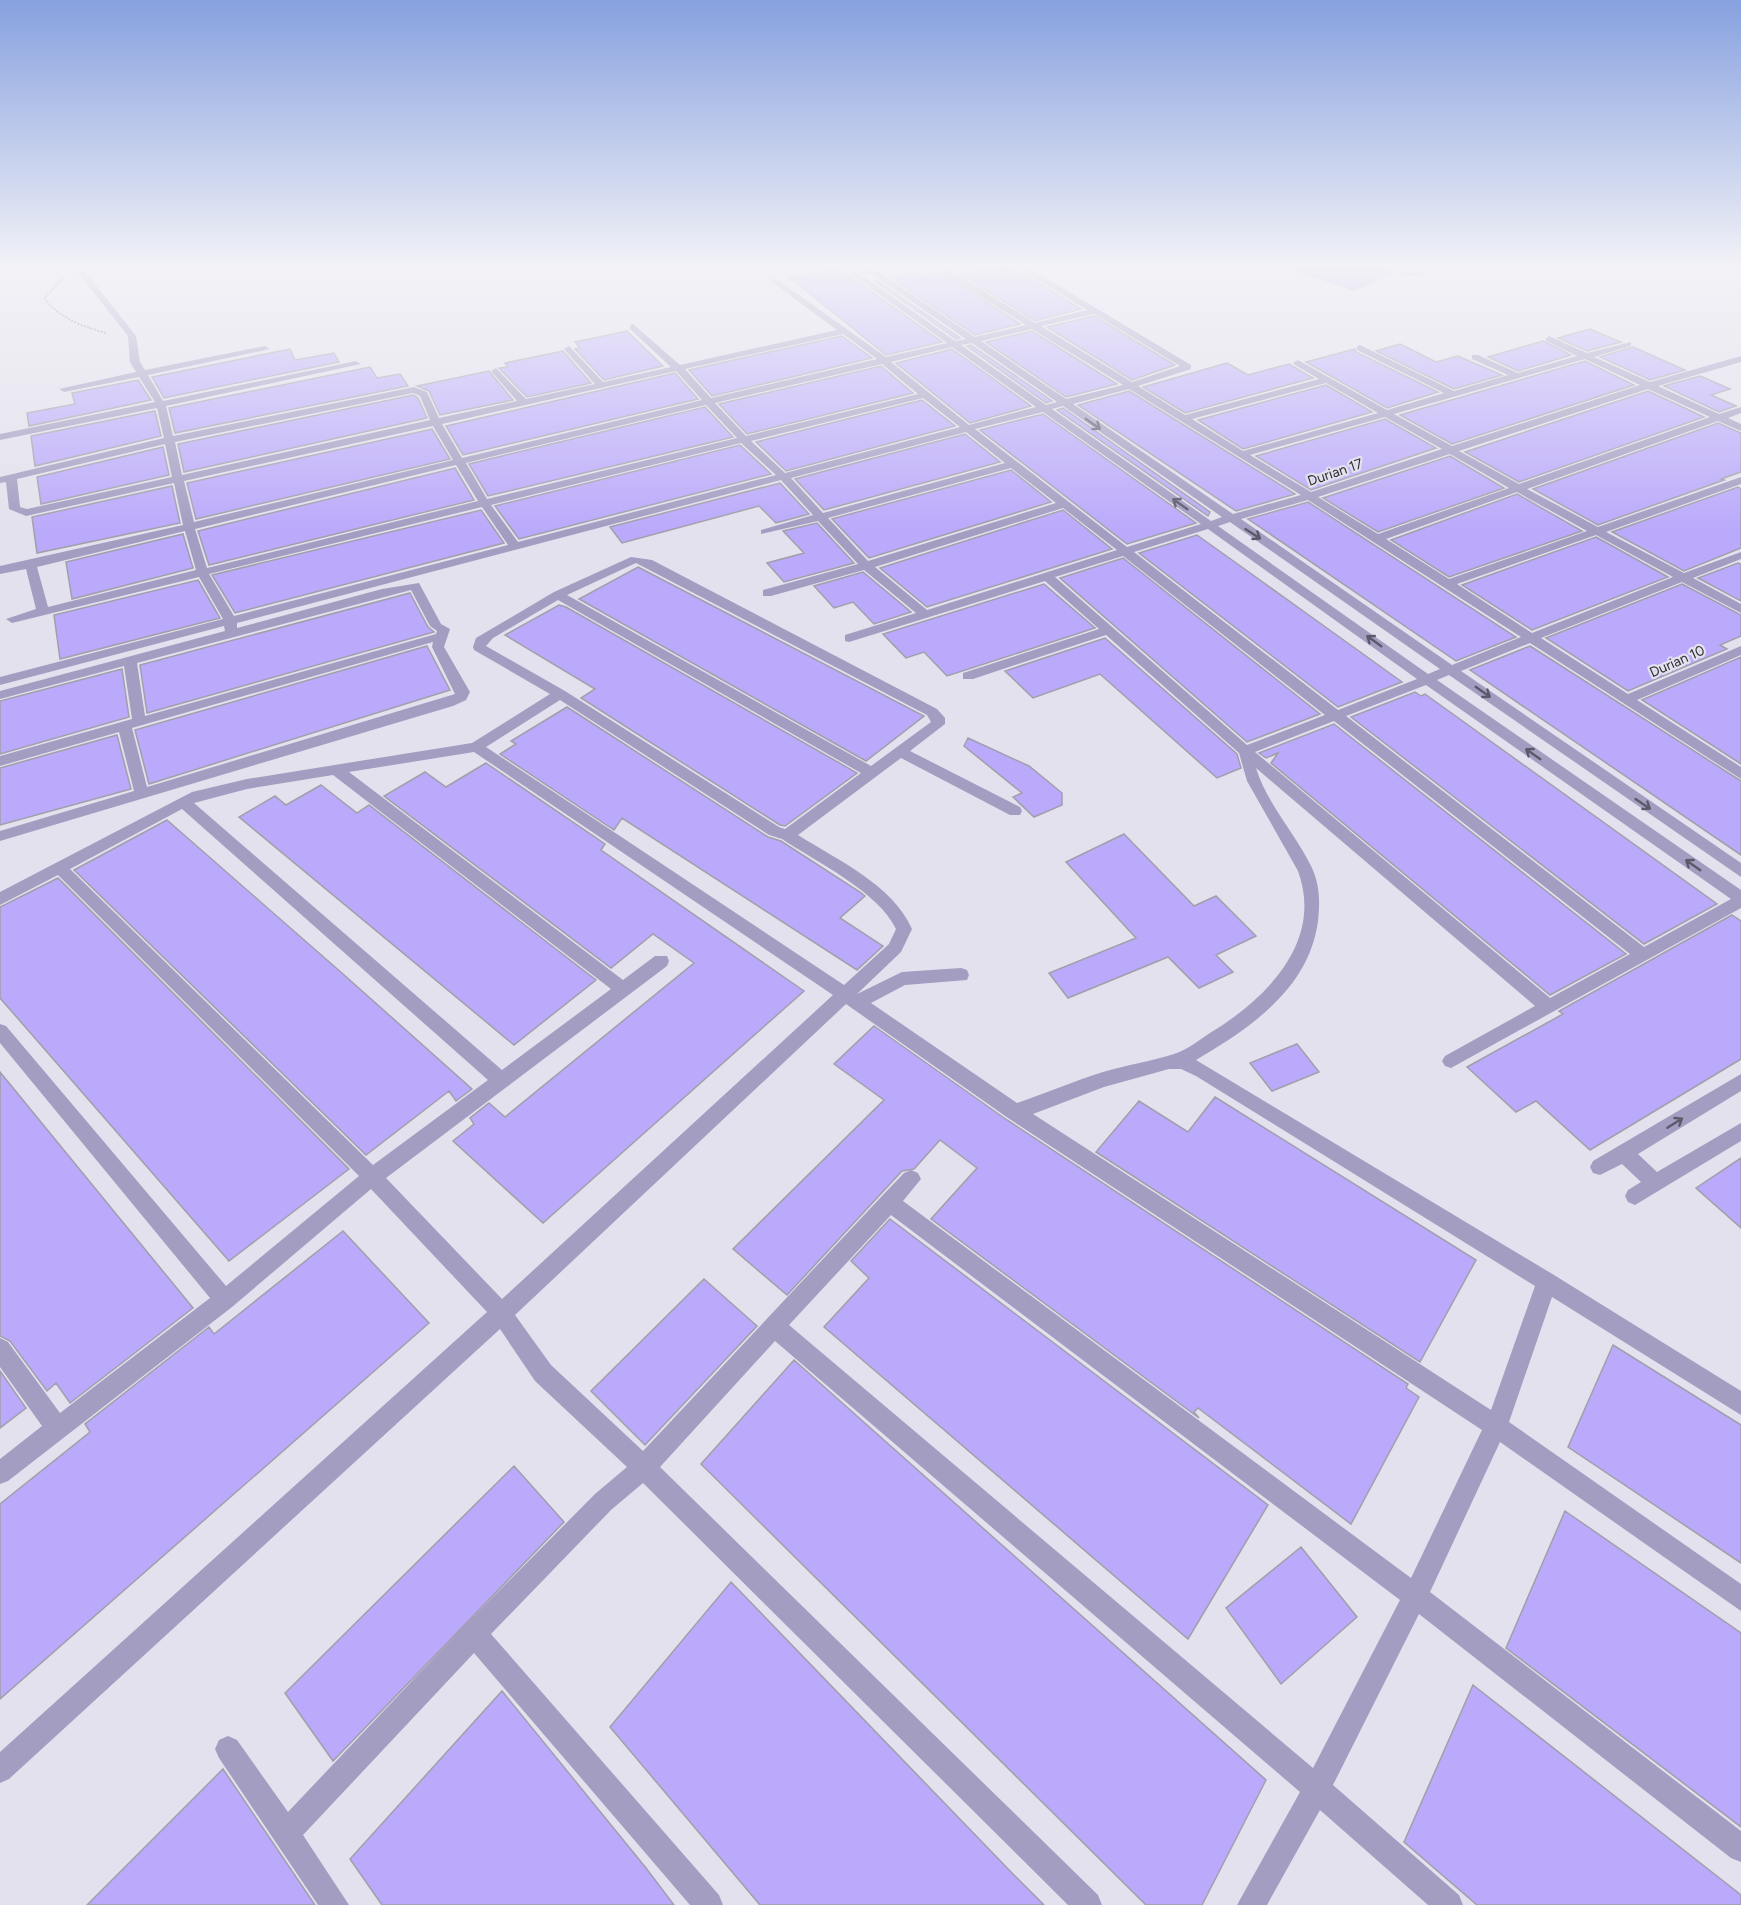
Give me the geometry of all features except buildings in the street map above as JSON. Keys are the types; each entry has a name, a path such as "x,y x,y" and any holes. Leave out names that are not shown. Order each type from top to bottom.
{"street":[{"path":"133,354 160,405 189,527 203,574 231,627"},
{"path":"64,389 240,354"},
{"path":"572,354 602,386"},
{"path":"662,354 710,401 743,439 784,477 866,566 923,613"},
{"path":"516,548 485,504 461,461 435,422 424,394 408,390 5,479 15,509 26,513 435,422 523,402 747,354"},
{"path":"875,354 1641,954"},
{"path":"0,570 31,565 710,401 920,354"},
{"path":"969,354 1042,408 1741,900 1451,1060"},
{"path":"993,354 1741,871"},
{"path":"1082,354 1307,497 1377,538 1626,700 1734,763 1741,774"},
{"path":"0,695 130,662 231,627 516,548 1133,385 1188,366 1168,354"},
{"path":"1372,354 1450,393"},
{"path":"1578,354 1741,428"},
{"path":"1240,455 1590,354"},
{"path":"1475,357 1515,375"},
{"name":"Durian 17","path":"849,638 923,613 1048,577 1124,551 1307,497 1650,385 1741,359"},
{"path":"1298,363 1519,489 1741,609"},
{"path":"0,437 356,364"},
{"path":"496,371 523,402"},
{"path":"1185,418 1325,380"},
{"path":"12,619 203,574 925,395"},
{"path":"1377,538 1741,410"},
{"path":"765,532 1013,464"},
{"path":"1448,584 1741,480"},
{"path":"767,593 866,566 1064,504"},
{"path":"1245,751 1429,681 1528,638 1741,555"},
{"path":"0,1770 850,998 901,940 903,921 871,890 787,835 774,831 560,694 481,650 479,645 489,635 558,595 629,559 648,562 937,716 938,721 935,726 898,751 787,835"},
{"path":"31,565 43,613"},
{"path":"1048,577 1106,631 1245,751 1548,1007"},
{"path":"0,681 415,586 436,626 444,629 439,648 463,692 456,700 141,792 0,836"},
{"path":"558,595 870,772"},
{"path":"968,676 1106,631"},
{"path":"0,761 442,636"},
{"name":"Durian 10","path":"1626,700 1741,650"},
{"path":"130,662 132,723 141,792"},
{"path":"0,899 182,801 215,790 476,747 560,694"},
{"path":"476,747 850,998 1015,1112 1496,1426 1741,1599"},
{"path":"898,751 1015,810"},
{"path":"1015,1112 1103,1080 1178,1061 1244,1021 1279,987 1302,956 1311,930 1311,886 1286,831 1253,780 1245,751"},
{"path":"1570,780 1592,769"},
{"path":"338,771 622,988"},
{"path":"182,801 502,1081"},
{"path":"59,867 372,1177 502,1313 543,1372 644,1467 1088,1905"},
{"path":"0,1473 225,1300 372,1177 661,961"},
{"path":"850,998 902,979 961,975"},
{"path":"0,1031 225,1300"},
{"path":"1178,1061 1202,1071 1547,1282 1741,1404"},
{"path":"1600,1167 1741,1082"},
{"path":"1635,1196 1741,1131"},
{"path":"1625,1154 1656,1183"},
{"path":"285,1835 474,1634 603,1502 644,1467 911,1179"},
{"path":"889,1202 1415,1596 1741,1848"},
{"path":"1251,1905 1317,1789 1415,1596 1496,1426 1547,1282"},
{"path":"774,1326 1317,1789 1449,1905"},
{"path":"0,1349 57,1428"},
{"path":"474,1634 709,1905"},
{"path":"228,1749 335,1905"}]}
